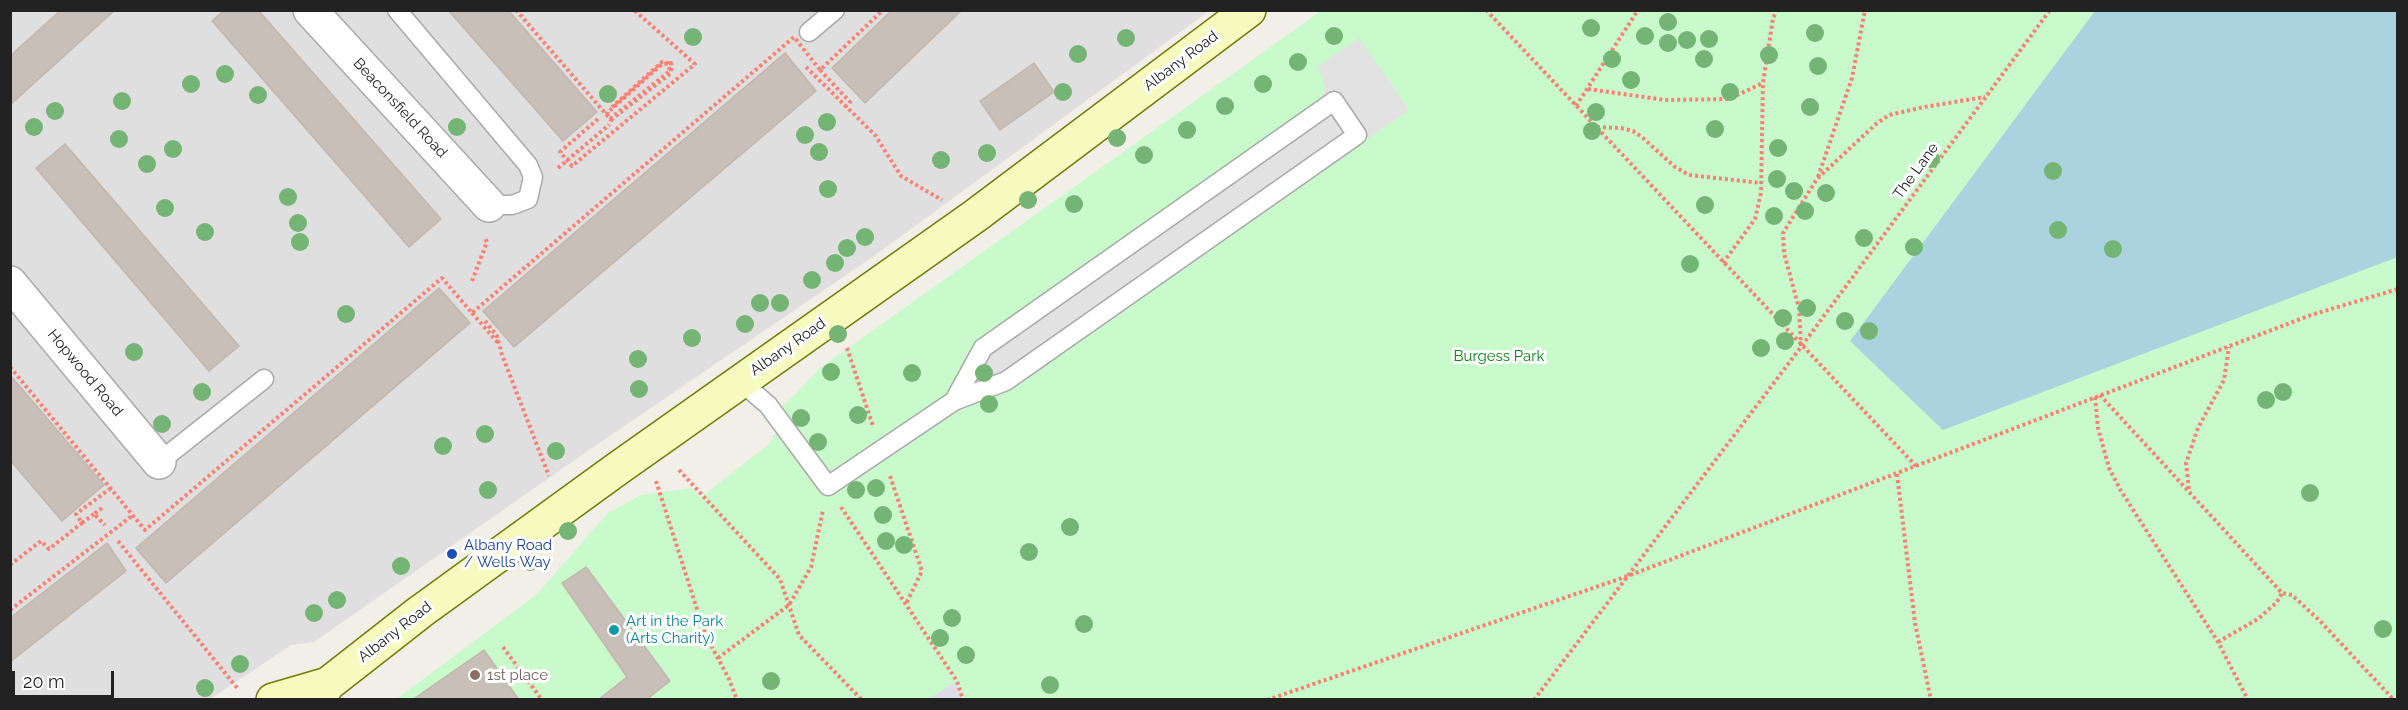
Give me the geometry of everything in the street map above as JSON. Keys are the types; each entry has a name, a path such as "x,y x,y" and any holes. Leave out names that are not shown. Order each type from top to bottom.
{"main road":[{"name":"Albany Road","path":"273,699 323,692 420,612 740,381 975,216 1249,10"}],"street":[{"name":"Beaconsfield Road","path":"310,10 489,205"},
{"name":"Hopwood Road","path":"10,284 159,462"}],"lane":[{"path":"397,10 528,165 533,177 528,199 512,205 489,205"},
{"path":"809,32 835,10"},
{"path":"740,381 768,405 828,486 954,401 1006,381 1357,135 1334,101 982,348 954,401"},
{"path":"159,462 264,379"}],"path":[{"path":"516,10 610,123"},
{"path":"598,119 560,152 572,166 695,64 634,10"},
{"path":"820,70 883,10"},
{"path":"1486,10 1801,347 1916,466"},
{"path":"1576,106 1638,10"},
{"path":"1723,263 1755,219 1761,183 1763,83 1773,18 1777,10"},
{"path":"1801,347 1799,308 1784,254 1783,233 1817,179 1852,78 1865,10"},
{"name":"The Lane","path":"1534,699 1801,347 2050,10"},
{"path":"472,313 794,37 820,70 850,102 845,107"},
{"path":"566,161 671,73 671,63 662,64 607,113 611,118 670,71 668,63 662,62 612,107"},
{"path":"806,67 875,135 901,176 945,201"},
{"path":"1588,89 1665,100 1729,99 1763,83"},
{"path":"1817,179 1876,124 1889,115 1924,106 1985,97"},
{"path":"1596,127 1633,131 1675,167 1689,175 1761,183"},
{"path":"10,367 145,530 442,278 499,344"},
{"path":"1266,699 1626,577 2311,315 2397,289"},
{"path":"485,321 497,336 552,483"},
{"path":"2189,490 2186,462 2198,428 2223,380 2229,346"},
{"path":"2097,396 2189,490 2282,593 2292,596 2320,621 2394,699"},
{"path":"2097,396 2098,428 2109,468 2121,491 2218,642 2248,699"},
{"path":"679,470 780,579 799,635 862,699"},
{"path":"1897,474 1915,623 1930,699"},
{"path":"654,475 705,634 737,699"},
{"path":"718,658 789,605 811,567 828,486"},
{"path":"828,486 957,681 963,699"},
{"path":"82,523 76,514 111,488"},
{"path":"10,565 41,541 49,549 102,508"},
{"path":"94,514 105,525"},
{"path":"10,610 133,515"},
{"path":"118,541 238,689"},
{"path":"2218,642 2263,615 2277,602 2282,593"},
{"path":"503,647 542,699"}],"shaded area":[{"path":"10,11 1209,11 874,256 576,459 314,642 291,645 209,700 11,699"},
{"path":"1359,38 1409,110 992,397 964,355 1313,109 1322,98 1325,86 1318,66"},
{"path":"957,681 963,699 929,699"}],"green space":[{"name":"Burgess Park","path":"1321,11 2397,11 2397,699 395,700 536,595 608,513 641,495 691,488 701,497 769,444 777,431 767,417 788,401 820,368"}],"water":[{"path":"2095,11 2397,11 2397,255 2395,258 1943,430 1850,341"}],"building":[{"path":"61,10 115,10 10,105 10,56"},
{"path":"224,10 258,10 441,219 409,247 212,21"},
{"path":"448,10 508,10 597,112 563,141"},
{"path":"892,10 962,10 865,103 832,68"},
{"path":"785,53 816,91 514,347 483,311"},
{"path":"1034,63 1054,92 1000,130 980,101"},
{"path":"65,144 239,346 209,371 36,168"},
{"path":"439,288 470,323 166,583 136,548"},
{"path":"10,375 104,485 62,521 10,460"},
{"path":"107,543 126,571 10,662 10,618"},
{"name":"Art in the Park (Arts Charity)","path":"586,567 670,681 646,700 598,700 627,677 562,583"},
{"name":"1st place","path":"484,650 519,700 412,700"}],"place":[{"name":"Albany Road / Wells Way","path":"452,554"},
{"name":"Art in the Park (Arts Charity)","path":"614,630"},
{"name":"1st place","path":"475,675"}]}
